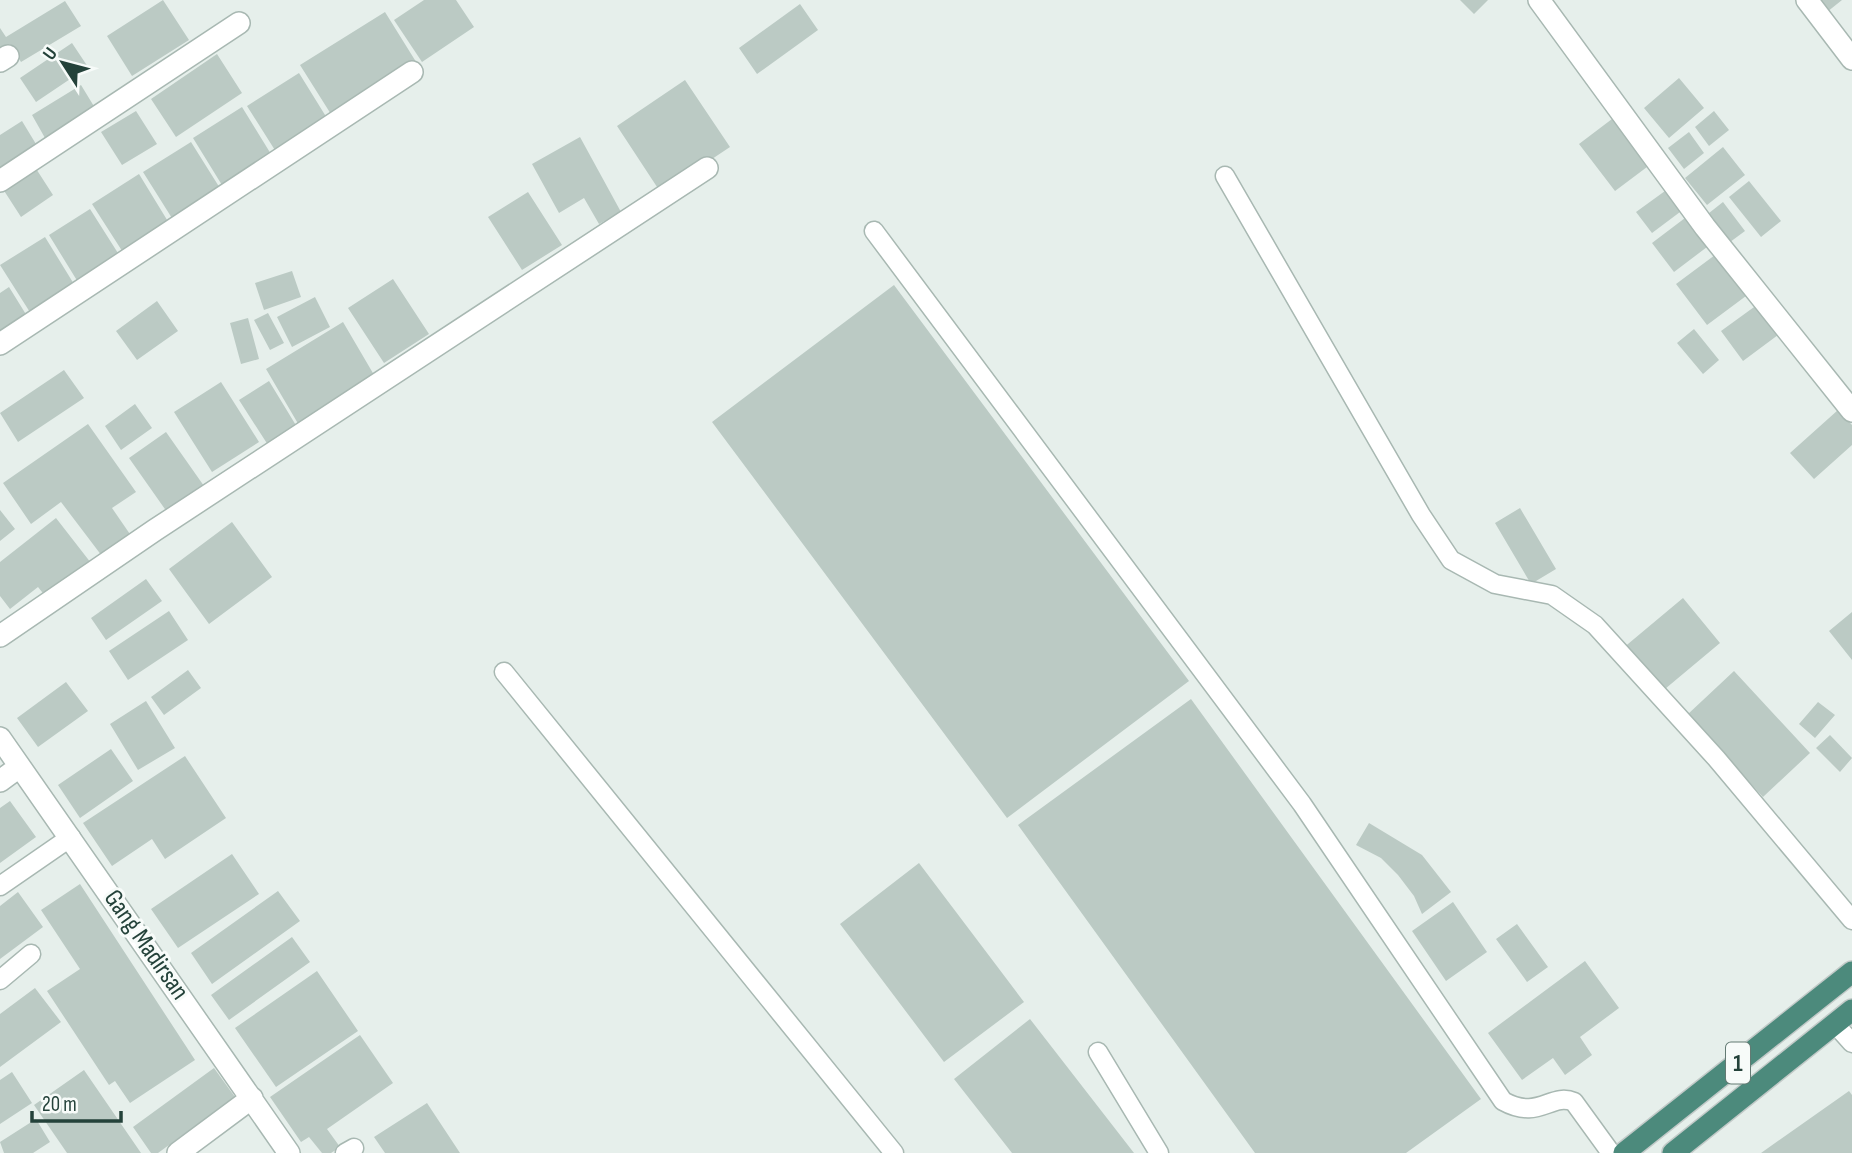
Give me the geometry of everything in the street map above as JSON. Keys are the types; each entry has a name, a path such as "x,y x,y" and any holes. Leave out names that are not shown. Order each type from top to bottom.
{"highway":[{"name":"1","path":"1624,1153 1852,972"},
{"name":"1","path":"1673,1153 1852,1010"}],"street":[{"path":"1539,0 1705,227 1852,411"},
{"path":"1807,0 1852,59"},
{"path":"0,181 239,23"},
{"path":"0,344 412,72"},
{"path":"0,636 155,530 707,168"},
{"name":"Gang Madirsan","path":"0,738 289,1153"},
{"path":"0,781 19,767"},
{"path":"178,1153 252,1098"}],"lane":[{"path":"1225,176 1420,515 1451,560 1495,584 1552,595 1595,625 1716,758 1852,920"},
{"path":"874,231 1302,804 1503,1101 1531,1110 1561,1100 1574,1102 1611,1153"},
{"path":"504,672 894,1153"},
{"path":"0,886 71,837"},
{"path":"0,980 31,954"},
{"path":"1835,1024 1852,1043"},
{"path":"1098,1052 1159,1153"}],"building":[{"path":"163,0 189,40 132,76 107,36"},
{"path":"424,0 456,0 474,27 422,62 394,20"},
{"path":"1460,0 1488,0 1474,14"},
{"path":"1817,0 1842,0 1827,12"},
{"path":"65,1 81,26 21,62 10,44 0,50 0,28 6,37"},
{"path":"800,4 818,30 757,74 739,48"},
{"path":"385,12 418,65 334,119 300,65"},
{"path":"72,43 88,67 36,102 20,78"},
{"path":"217,54 242,93 176,137 151,99"},
{"path":"299,73 330,123 278,155 247,106"},
{"path":"1679,78 1704,108 1669,138 1644,108"},
{"path":"685,80 730,147 661,193 617,126"},
{"path":"81,85 95,108 45,138 32,115"},
{"path":"242,107 274,159 225,190 193,138"},
{"path":"136,111 157,144 122,165 101,132"},
{"path":"1714,111 1729,130 1709,146 1695,127"},
{"path":"1612,119 1647,167 1615,191 1579,144"},
{"path":"22,121 39,149 0,174 0,135"},
{"path":"1689,132 1704,153 1684,169 1668,148"},
{"path":"580,137 621,212 599,224 584,198 559,213 532,164"},
{"path":"191,142 223,193 175,223 143,172"},
{"path":"1723,147 1745,175 1707,205 1685,178"},
{"path":"33,164 53,195 21,217 1,186"},
{"path":"139,174 172,228 126,257 92,204"},
{"path":"1749,181 1781,221 1761,237 1729,197"},
{"path":"1665,191 1680,212 1652,233 1636,212"},
{"path":"528,192 562,245 522,270 488,217"},
{"path":"1723,202 1745,231 1726,245 1704,217"},
{"path":"90,209 123,261 81,287 49,235"},
{"path":"1685,218 1707,247 1674,272 1652,243"},
{"path":"45,237 77,289 33,317 0,265"},
{"path":"1715,255 1746,296 1707,325 1676,284"},
{"path":"292,271 301,297 264,310 255,283"},
{"path":"393,279 429,334 384,363 348,308"},
{"path":"894,285 1189,681 1007,818 712,422"},
{"path":"9,287 27,316 0,342 0,293"},
{"path":"315,297 330,327 292,347 277,317"},
{"path":"157,301 178,331 137,360 116,331"},
{"path":"1761,302 1782,332 1743,361 1721,331"},
{"path":"268,313 284,343 270,350 254,320"},
{"path":"248,318 259,359 241,364 230,323"},
{"path":"343,322 377,380 300,427 266,369"},
{"path":"1694,329 1719,360 1703,374 1677,343"},
{"path":"64,370 84,398 18,442 0,413"},
{"path":"269,381 297,427 268,445 239,400"},
{"path":"221,382 259,442 212,472 174,412"},
{"path":"135,404 152,428 121,450 105,426"},
{"path":"1838,410 1852,425 1852,445 1814,479 1790,453"},
{"path":"88,424 136,492 112,508 134,540 105,560 61,502 31,524 3,483"},
{"path":"166,432 204,486 167,512 129,458"},
{"path":"1520,508 1556,569 1531,584 1495,523"},
{"path":"0,510 15,529 0,541"},
{"path":"56,518 91,563 46,597 38,587 10,609 0,596 0,562"},
{"path":"232,522 272,577 209,624 169,569"},
{"path":"146,579 162,601 106,640 91,618"},
{"path":"1683,598 1720,643 1659,694 1622,649"},
{"path":"169,611 188,640 128,680 109,651"},
{"path":"1852,612 1852,660 1829,631"},
{"path":"188,670 201,688 164,715 151,697"},
{"path":"1734,671 1810,753 1763,797 1687,715"},
{"path":"66,682 88,711 38,747 17,718"},
{"path":"1191,699 1481,1099 1406,1153 1255,1153 1018,825"},
{"path":"146,701 175,748 138,770 110,724"},
{"path":"1818,702 1835,715 1815,738 1799,724"},
{"path":"1830,735 1852,758 1840,772 1816,748"},
{"path":"111,749 133,781 80,818 58,785"},
{"path":"185,756 226,818 165,859 152,839 112,866 83,823"},
{"path":"10,801 36,837 0,863 0,808"},
{"path":"1369,823 1422,855 1451,892 1422,914 1414,896 1398,875 1381,858 1356,845"},
{"path":"232,854 259,894 178,948 151,909"},
{"path":"919,863 1024,1002 944,1062 840,924"},
{"path":"80,884 195,1060 130,1103 115,1081 109,1085 47,991 80,969 41,910"},
{"path":"278,891 300,921 212,984 191,953"},
{"path":"18,892 43,927 0,959 0,906"},
{"path":"1453,902 1487,952 1446,981 1412,931"},
{"path":"1517,924 1548,967 1527,982 1496,939"},
{"path":"292,937 310,962 229,1020 211,995"},
{"path":"1585,961 1619,1008 1580,1037 1592,1055 1565,1075 1553,1058 1522,1080 1488,1033"},
{"path":"317,971 358,1031 276,1087 235,1028"},
{"path":"35,988 61,1022 0,1067 0,1014"},
{"path":"1030,1019 1134,1153 1012,1153 954,1079"},
{"path":"360,1035 393,1083 327,1129 340,1147 331,1153 322,1153 309,1137 301,1142 270,1097"},
{"path":"214,1068 235,1097 158,1153 151,1153 133,1127"},
{"path":"84,1070 141,1153 67,1153 34,1105"},
{"path":"12,1072 32,1103 0,1124 0,1080"},
{"path":"1849,1091 1852,1095 1852,1153 1761,1153"},
{"path":"427,1103 460,1153 385,1153 374,1137"},
{"path":"36,1119 50,1142 33,1153 4,1153 0,1142"}]}
